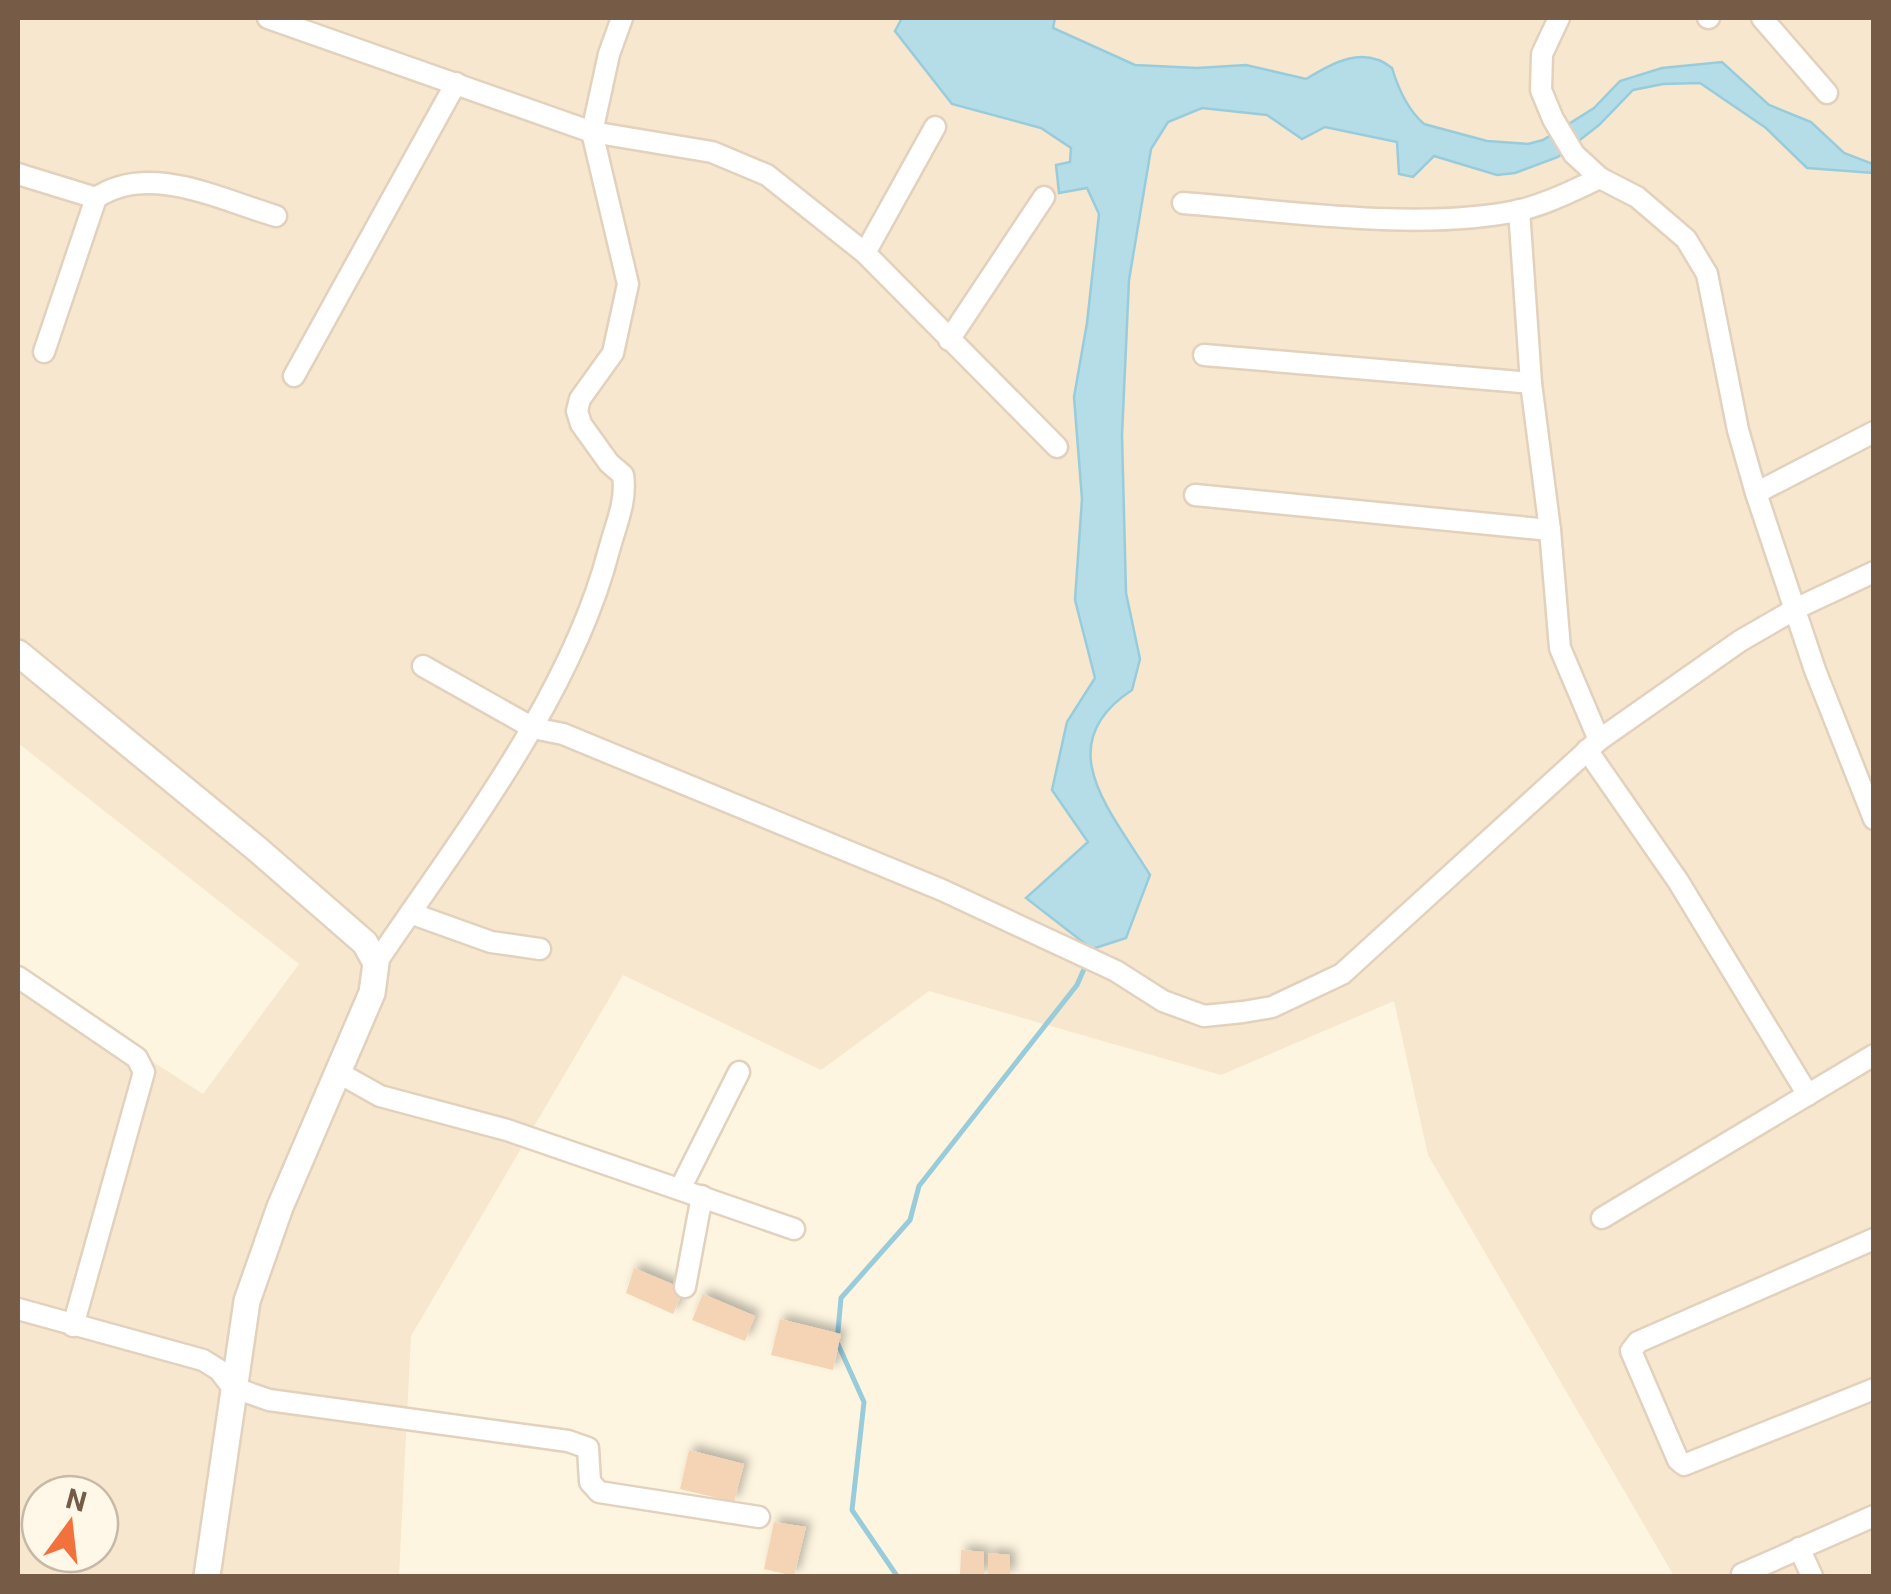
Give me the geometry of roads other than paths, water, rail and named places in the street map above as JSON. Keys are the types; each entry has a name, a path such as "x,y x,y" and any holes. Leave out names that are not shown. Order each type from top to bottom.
{"street":[{"path":"268,18 592,132 712,152 766,175 865,253 1056,446"},
{"path":"207,1576 246,1300 280,1207 372,994 376,963 534,728 601,584 625,490 623,475 610,463 577,411 580,399 613,353 628,284 592,132 609,54 622,18"},
{"path":"1558,18 1542,54 1540,72 1540,90 1553,119 1574,154 1600,178 1637,196 1686,239 1707,274 1738,430 1756,493 1816,670 1874,818"},
{"path":"1762,18 1827,93"},
{"path":"294,376 456,83"},
{"path":"865,253 934,126"},
{"path":"18,174 96,198"},
{"path":"1183,204 1434,219 1519,210 1550,201 1600,178"},
{"path":"44,352 96,198 111,188 137,181 170,184 276,216"},
{"path":"949,340 1044,197"},
{"path":"1519,210 1530,383 1550,530 1560,648 1593,745 1808,1096"},
{"path":"1204,354 1530,383"},
{"path":"1756,493 1874,432"},
{"path":"1196,495 1550,530"},
{"path":"423,666 534,728 563,734 942,890 1116,971 1163,1001 1204,1016 1272,1007 1342,974 1593,745 1706,662 1797,608 1874,572"},
{"path":"18,653 258,849 365,943 376,963"},
{"path":"410,913 491,942 540,949"},
{"path":"18,977 138,1058 144,1072 73,1326"},
{"path":"1602,1218 1874,1055"},
{"path":"680,1188 739,1072"},
{"path":"339,1073 380,1096 507,1130 794,1229"},
{"path":"685,1286 702,1196"},
{"path":"1874,1239 1638,1342 1630,1351 1684,1466 1874,1389"},
{"path":"18,1309 203,1360 219,1370 232,1387 286,1403 568,1441 588,1448 590,1482 599,1492 759,1517"},
{"path":"1742,1574 1874,1516"},
{"path":"1799,1548 1812,1576"}],"water":[{"path":"902,18 1055,18 1053,28 1135,65 1246,65 1306,79 1337,62 1370,58 1392,68 1404,98 1424,124 1487,141 1528,144 1543,140 1594,108 1620,81 1662,68 1722,62 1769,105 1811,122 1844,153 1873,164 1873,173 1807,168 1766,128 1700,83 1633,90 1599,125 1558,157 1515,173 1497,175 1434,156 1413,177 1399,174 1397,142 1325,127 1302,139 1267,115 1202,108 1168,122 1151,149 1129,280 1122,435 1126,593 1140,659 1132,690 1107,711 1094,733 1090,756 1105,803 1150,875 1126,938 1092,949 1026,898 1088,842 1052,790 1067,722 1095,678 1075,600 1082,499 1074,397 1099,214 1087,188 1059,193 1056,165 1070,162 1071,148 1041,128 952,104 895,31"}],"waterway":[{"path":"897,1576 852,1510 864,1402 837,1342 841,1298 910,1220 919,1186 1077,985 1084,969"}]}
